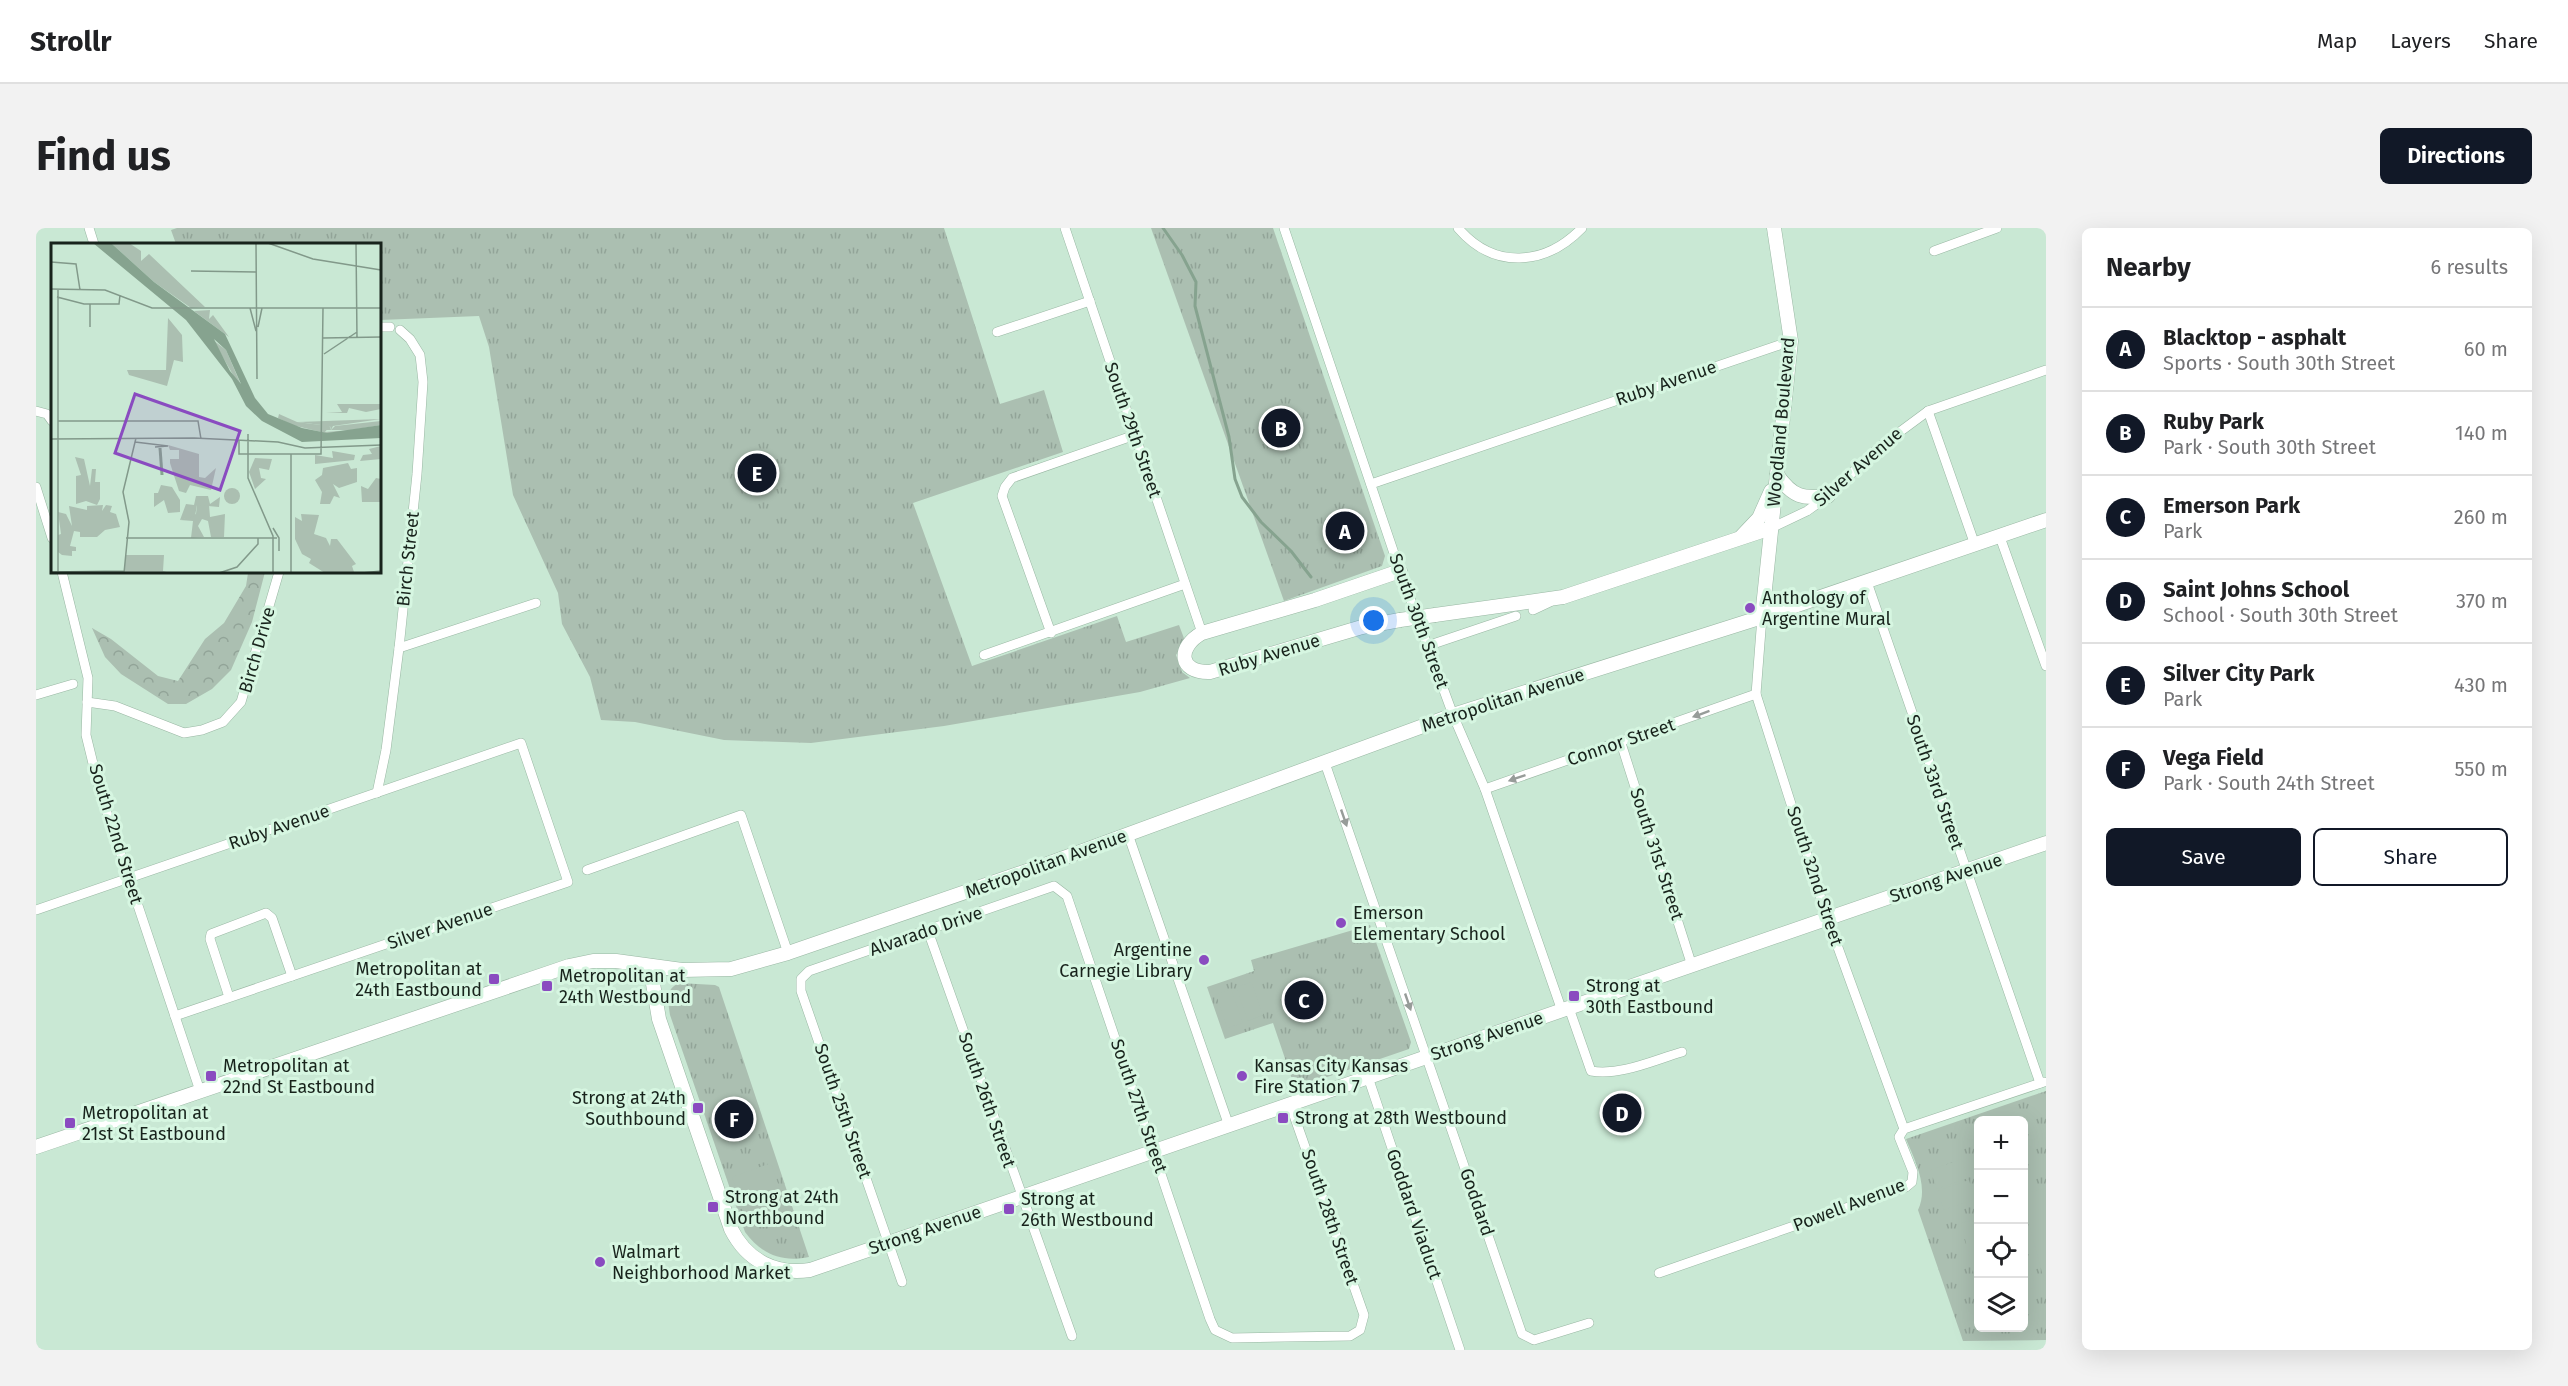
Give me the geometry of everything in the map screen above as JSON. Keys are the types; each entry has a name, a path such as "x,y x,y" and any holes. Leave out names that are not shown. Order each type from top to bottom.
{"street":[{"path":"89,228 94,243"},
{"name":"South 29th Street","path":"1065,228 1202,633"},
{"name":"South 30th Street","path":"1284,228 1427,646 1453,715 1485,789 1565,1010 1591,1071 1603,1073 1619,1071 1682,1052"},
{"path":"1458,228 1466,237 1485,250 1521,259 1544,255 1563,244 1582,228"},
{"name":"Woodland Boulevard","path":"1762,617 1791,341 1774,228"},
{"path":"1934,251 1997,228"},
{"path":"997,332 1090,301"},
{"name":"Birch Street","path":"377,793 386,750 399,648 417,474 423,382 420,355 410,339 400,330"},
{"name":"Ruby Avenue","path":"1371,484 1791,341"},
{"name":"Silver Avenue","path":"1533,610 1563,597 1771,528 1807,510 1828,496 1878,448 1929,411 2046,370"},
{"path":"36,411 47,414 51,420"},
{"path":"1929,411 1975,545"},
{"path":"1051,633 1002,496 1005,487 1012,478 1135,435"},
{"path":"1741,538 1759,518 1777,475 1792,493 1804,498 1828,496"},
{"path":"36,488 51,535"},
{"name":"Metropolitan Avenue","path":"36,1147 569,966 593,961 616,961 682,970 731,969 788,953 1036,868 1453,715 1762,617 2046,520"},
{"path":"2000,537 2046,666"},
{"path":"1202,633 1315,600 1400,571"},
{"name":"South 22nd Street","path":"62,573 88,678 86,735 100,792 200,1091"},
{"name":"Birch Drive","path":"87,702 115,706 184,734 223,722 242,702 279,573"},
{"name":"South 33rd Street","path":"1867,582 1966,872 2043,1082"},
{"path":"984,655 1185,584"},
{"name":"Ruby Avenue","path":"1202,633 1192,638 1186,647 1184,657 1188,667 1198,673 1210,672 1362,627 1563,597"},
{"path":"399,648 536,603"},
{"path":"1427,646 1516,616"},
{"name":"South 32nd Street","path":"1762,617 1756,694 1828,920 1904,1129"},
{"path":"36,695 73,684"},
{"name":"Connor Street","path":"1485,789 1756,694"},
{"name":"Ruby Avenue","path":"36,910 521,743 568,882"},
{"name":"South 31st Street","path":"1621,743 1692,966"},
{"path":"1325,763 1427,1057"},
{"path":"587,870 741,815 788,953"},
{"path":"1128,834 1229,1126"},
{"name":"Strong Avenue","path":"650,966 659,1019 731,1229 738,1243 756,1261 775,1269 802,1271 1828,920 2046,843"},
{"name":"Silver Avenue","path":"175,1016 568,882"},
{"name":"Alvarado Drive","path":"801,979 809,971 1054,886"},
{"name":"South 27th Street","path":"1054,886 1067,896 1215,1330"},
{"path":"229,998 210,939 211,934 266,913 272,918 292,976"},
{"name":"South 26th Street","path":"928,931 1072,1336"},
{"name":"South 25th Street","path":"801,979 801,991 902,1282"},
{"name":"Goddard","path":"1427,1057 1522,1335 1534,1340 1589,1323"},
{"name":"Goddard Viaduct","path":"1368,1077 1460,1350"},
{"path":"1904,1129 2043,1082"},
{"name":"South 28th Street","path":"1215,1330 1232,1338 1350,1336 1360,1330 1364,1315 1290,1104"},
{"name":"Powell Avenue","path":"1659,1273 1906,1187 1912,1182 1912,1172 1899,1137 1904,1129"}],"green space":[{"path":"177,228 944,228 1000,404 1044,390 1063,452 913,503 972,666 1117,616 1126,642 1179,625 1185,641 1176,655 1182,672 1190,678 1140,692 944,726 811,743 724,740 635,722 601,720 590,677 562,624 558,593 513,495 489,347 479,316 381,320 381,243 176,243 171,230"},
{"path":"1151,228 1273,228 1385,556 1382,566 1284,601"},
{"path":"1350,508 1365,545 1341,555 1327,518"},
{"path":"248,573 265,573 252,622 231,670 212,689 186,704 168,704 121,674 105,657 92,628 111,639 158,676 178,681 205,639 224,623 246,586"},
{"path":"1370,925 1411,1042 1409,1049 1295,1088 1273,1023 1225,1039 1207,987 1254,971 1251,960"},
{"path":"1252,982 1263,1015 1248,1021 1236,987"},
{"path":"679,983 719,987 809,1257 790,1259 773,1255 758,1246 745,1232 670,1015 669,992"},
{"path":"1231,989 1243,1023 1227,1028 1216,994"},
{"path":"2046,1091 2046,1340 1963,1341 1918,1210 1922,1192 1917,1165 1906,1139"},
{"path":"1962,1159 1968,1178 1937,1189 1930,1170"},
{"path":"771,1163 788,1213 749,1226 732,1177"},
{"path":"1969,1180 1974,1199 1944,1210 1937,1191"},
{"path":"2046,1188 2046,1287 2028,1221 2028,1193"},
{"path":"1974,1220 1974,1275 1961,1223"},
{"path":"2028,1259 2035,1288 2028,1290"}],"waterway":[{"path":"1163,228 1182,255 1196,282 1195,306 1229,437 1235,479 1242,497 1261,522 1291,551 1311,577"}],"place":[{"name":"Ruby Park","path":"1281,428"},
{"name":"Silver City Park","path":"757,473"},
{"name":"Blacktop - asphalt","path":"1345,531"},
{"name":"Anthology of Argentine Mural","path":"1750,608"},
{"name":"Emerson Elementary School","path":"1341,923"},
{"name":"Argentine Carnegie Library","path":"1204,960"},
{"name":"Metropolitan at 24th Eastbound","path":"494,979"},
{"name":"Metropolitan at 24th Westbound","path":"547,986"},
{"name":"Strong at 30th Eastbound","path":"1574,996"},
{"name":"Emerson Park","path":"1304,1000"},
{"name":"Metropolitan at 22nd St Eastbound","path":"211,1076"},
{"name":"Kansas City Kansas Fire Station 7","path":"1242,1076"},
{"name":"Strong at 24th Southbound","path":"698,1108"},
{"name":"Saint Johns School","path":"1622,1113"},
{"name":"Strong at 28th Westbound","path":"1283,1118"},
{"name":"Vega Field","path":"734,1119"},
{"name":"Metropolitan at 21st St Eastbound","path":"70,1123"},
{"name":"Strong at 24th Northbound","path":"713,1207"},
{"name":"Strong at 26th Westbound","path":"1009,1209"},
{"name":"Walmart Neighborhood Market","path":"600,1262"}]}
